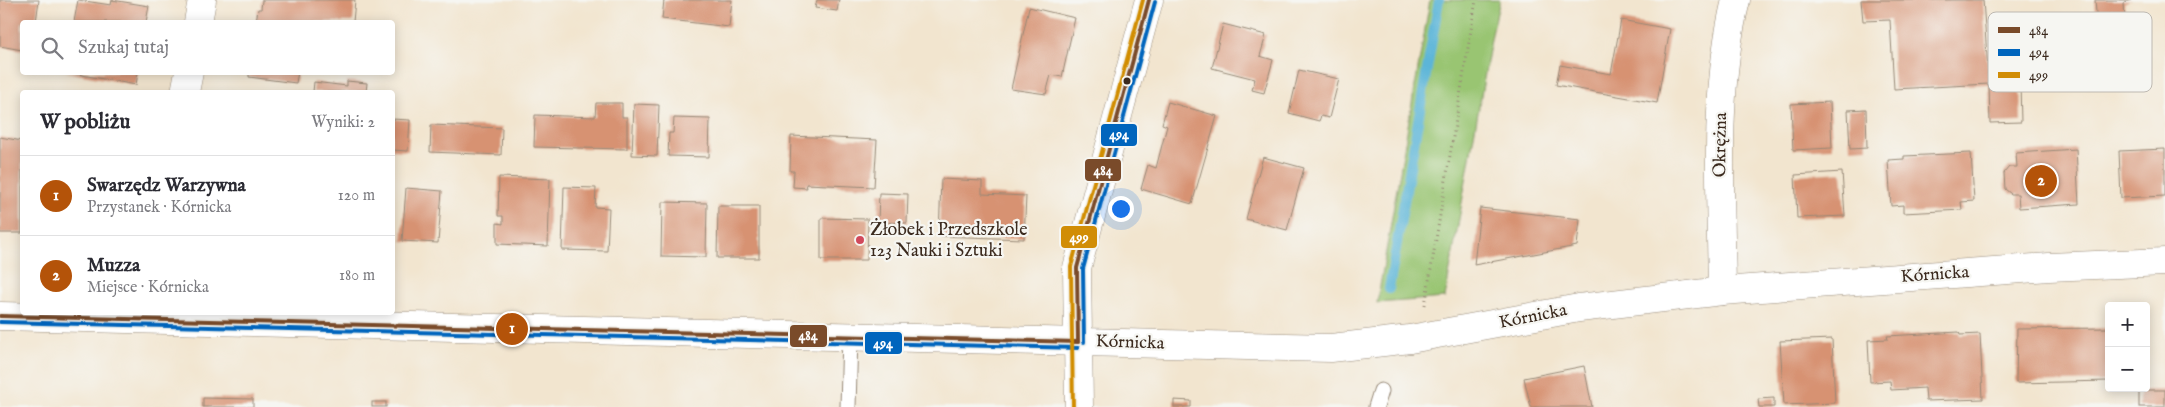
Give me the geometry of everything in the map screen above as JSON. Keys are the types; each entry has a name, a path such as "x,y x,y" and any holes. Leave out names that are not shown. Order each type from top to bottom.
{"street":[{"path":"198,20 202,0"},
{"path":"1079,407 1077,268 1149,0"},
{"name":"Okrężna","path":"1722,291 1720,120 1730,25 1736,0"},
{"path":"186,90 189,75"},
{"name":"Kórnicka","path":"0,316 146,316 1303,348 1362,346 1508,322 1579,308 1722,291 2039,268 2165,262"}],"lane":[{"path":"848,407 850,336"},
{"path":"1376,407 1381,391"}],"path":[{"path":"1423,309 1426,302 1476,0"}],"green space":[{"path":"1430,0 1500,0 1492,34 1445,298 1377,303"}],"building":[{"path":"0,0 39,0 36,20 20,20 20,50 0,46"},
{"path":"78,0 111,5 112,0 149,6 146,20 74,20"},
{"path":"262,0 355,0 353,20 256,20 258,9 261,9"},
{"path":"664,0 732,0 729,27 662,19"},
{"path":"817,0 839,0 837,11 815,8"},
{"path":"1861,0 1983,0 1988,84 1894,89 1890,20 1863,21"},
{"path":"2095,0 2131,0 2124,2 2124,12 2096,12"},
{"path":"1029,7 1075,18 1062,77 1051,75 1046,94 1011,89"},
{"path":"1621,20 1670,29 1657,103 1556,85 1560,65 1611,74"},
{"path":"1223,24 1266,35 1260,56 1273,60 1264,93 1252,90 1255,79 1212,68"},
{"path":"1299,70 1339,79 1329,118 1321,116 1319,121 1289,113"},
{"path":"82,75 138,75 136,85"},
{"path":"249,75 297,75 296,83 249,77"},
{"path":"347,81 367,83 366,90 313,90 314,82 347,86"},
{"path":"1989,92 2020,92 2021,122 1990,123"},
{"path":"1168,102 1217,116 1192,204 1141,189 1148,165 1156,168 1167,126 1162,124"},
{"path":"1830,102 1832,148 1793,150 1791,104"},
{"path":"596,103 622,103 622,117 627,117 627,149 534,147 535,115 595,117"},
{"path":"634,104 659,105 657,156 632,155"},
{"path":"1866,109 1867,148 1850,149 1848,110"},
{"path":"674,118 710,119 709,157 668,156 669,133 673,133"},
{"path":"395,119 410,120 408,151 395,150"},
{"path":"431,125 502,128 501,155 430,152"},
{"path":"791,136 877,140 874,187 806,184 807,188 793,187 794,171 790,171"},
{"path":"0,137 20,141 20,233 0,233"},
{"path":"2076,149 2079,204 2019,208 2018,194 2011,194 2005,189 2004,173 2009,167 2017,167 2016,153"},
{"path":"2165,149 2165,196 2121,198 2119,151"},
{"path":"1971,153 1974,201 1961,202 1962,210 1903,213 1903,205 1891,206 1888,160 1904,159 1904,156"},
{"path":"1263,157 1304,168 1287,230 1246,219"},
{"path":"1842,172 1845,216 1797,218 1795,175"},
{"path":"499,177 550,179 548,246 497,244 497,223 503,224 503,216 498,216"},
{"path":"941,179 982,181 982,194 1026,196 1024,239 939,236"},
{"path":"564,187 596,188 595,207 609,208 607,251 562,250"},
{"path":"406,188 442,191 438,243 402,241"},
{"path":"879,193 908,194 907,223 878,222"},
{"path":"662,202 707,203 706,257 661,256"},
{"path":"718,206 759,206 759,258 717,258"},
{"path":"1480,208 1580,219 1577,246 1474,265"},
{"path":"821,218 868,219 867,260 821,260"},
{"path":"2105,328 2105,381 2016,383 2017,329"},
{"path":"1959,332 1960,335 1980,334 1983,399 1926,401 1925,388 1891,390 1890,381 1870,382 1868,340 1888,339 1887,336"},
{"path":"1832,339 1835,403 1784,405 1780,341"},
{"path":"1584,366 1592,407 1531,407 1524,378"},
{"path":"2165,390 2165,407 2139,407 2139,392"},
{"path":"203,398 253,399 253,407 203,407"},
{"path":"1774,398 1774,407 1759,407 1758,399"},
{"path":"1174,400 1191,401 1191,407 1174,407"},
{"path":"372,402 386,402 386,407 372,407"}],"waterway":[{"path":"1389,289 1439,0"}],"transit line":[{"name":"499","path":"1073,407 1071,267 1143,0"},
{"name":"484","path":"1078,342 1077,268 1149,0"},
{"name":"494","path":"1084,342 1083,269 1155,2"},
{"name":"484","path":"0,316 1078,342"},
{"name":"494","path":"0,322 1078,348"}],"place":[{"name":"Muzza","path":"2041,181"},
{"name":"Żłobek i Przedszkole 123 Nauki i Sztuki","path":"860,240"},
{"name":"Swarzędz Warzywna","path":"512,329"}]}
